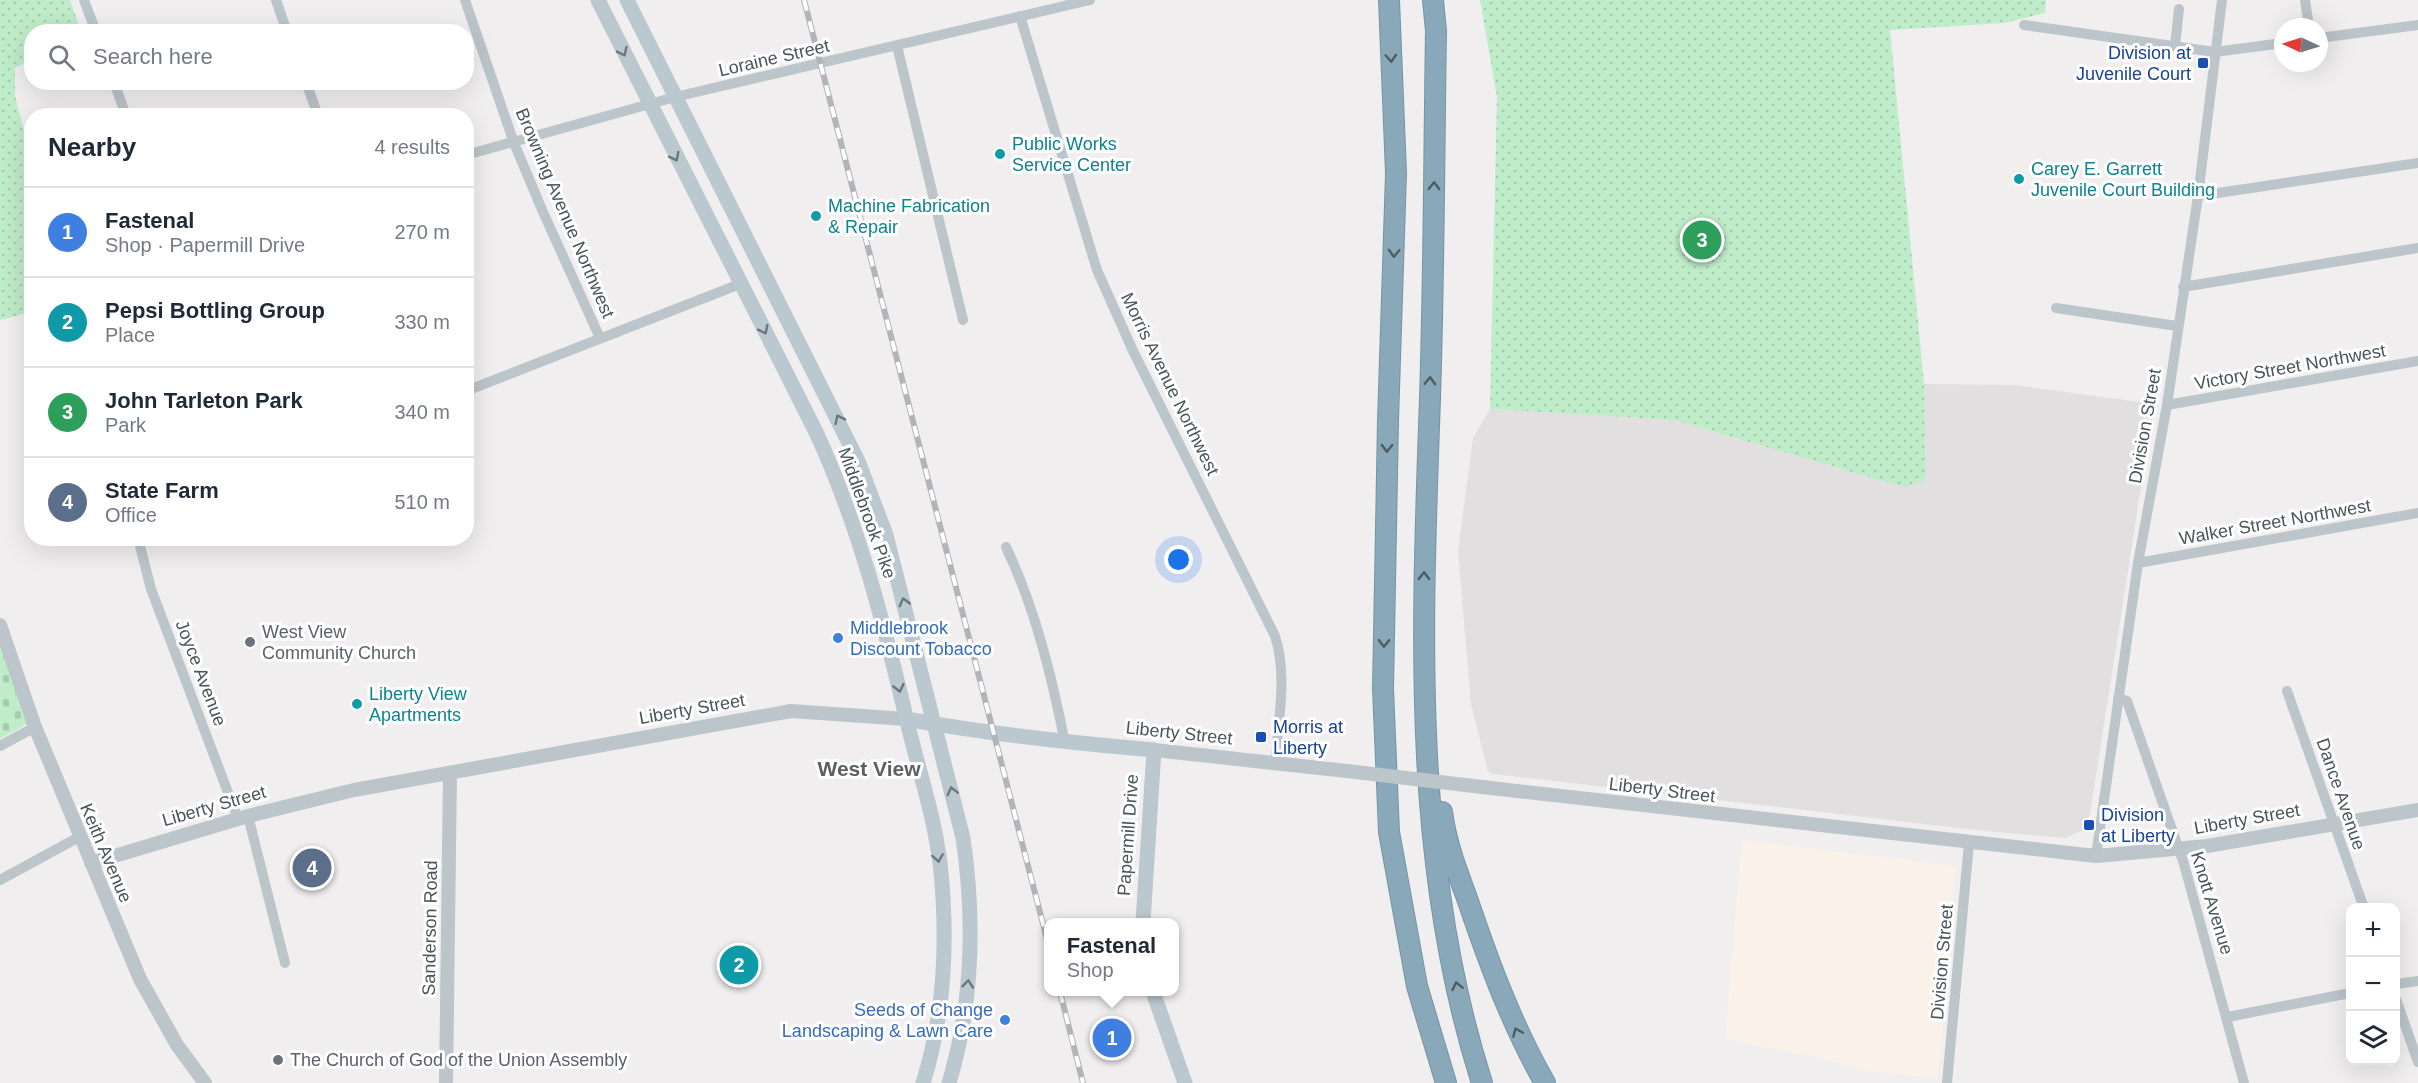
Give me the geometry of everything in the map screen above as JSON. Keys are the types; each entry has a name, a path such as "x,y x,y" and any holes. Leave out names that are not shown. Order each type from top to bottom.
{"highway":[{"path":"1389,0 1396,173 1383,689 1389,832 1418,986 1445,1079"},
{"path":"1433,0 1436,31 1433,292 1424,575 1428,809 1441,902 1472,1052 1482,1083"},
{"path":"1424,676 1445,836 1520,1038 1545,1083"}],"main road":[{"name":"Middlebrook Pike","path":"598,0 648,105 834,471 861,544 887,637 940,861 944,914 943,978 923,1083"},
{"name":"Middlebrook Pike","path":"627,0 858,461 886,535 963,838 971,918 967,996 949,1083"},
{"name":"Liberty Street","path":"906,719 1065,743 1154,750"},
{"name":"Papermill Drive","path":"1143,918 1154,750"},
{"path":"1154,996 1185,1083"}],"street":[{"path":"84,0 93,24"},
{"path":"276,0 284,24"},
{"name":"Browning Avenue Northwest","path":"465,0 473,24"},
{"name":"Loraine Street","path":"474,153 675,97 1090,0"},
{"name":"Division Street","path":"2096,856 2122,700 2138,563 2167,405 2198,196 2222,0"},
{"path":"2305,0 2308,18"},
{"path":"2175,46 2179,9"},
{"name":"Morris Avenue Northwest","path":"1020,16 1097,270 1133,351 1275,636 1281,654 1282,674 1275,763"},
{"path":"2328,37 2418,25"},
{"name":"Browning Avenue Northwest","path":"474,26 514,143 600,338"},
{"path":"2024,26 2215,52 2274,44"},
{"path":"897,46 963,320"},
{"path":"117,90 123,108"},
{"path":"309,90 315,108"},
{"path":"2198,196 2418,164"},
{"path":"2183,287 2418,248"},
{"path":"474,388 740,284"},
{"path":"2056,309 2178,326"},
{"name":"Victory Street Northwest","path":"2167,405 2418,362"},
{"name":"Walker Street Northwest","path":"2138,563 2418,513"},
{"name":"Joyce Avenue","path":"140,546 151,589 243,817 285,963"},
{"path":"1006,547 1019,575 1035,627 1056,700 1065,743"},
{"name":"Keith Avenue","path":"0,625 35,727 79,837 146,991 177,1045 205,1083"},
{"name":"Dance Avenue","path":"2288,691 2362,903"},
{"name":"Knott Avenue","path":"2122,700 2179,850 2228,1017 2244,1083"},
{"name":"Liberty Street","path":"91,863 243,817 354,790 791,711 906,719"},
{"path":"0,746 35,727"},
{"name":"Liberty Street","path":"1154,750 2096,856 2179,850 2418,810"},
{"name":"Sanderson Road","path":"446,1083 450,773"},
{"path":"0,880 79,837"},
{"name":"Division Street","path":"1947,1083 1969,843"},
{"path":"2400,983 2418,981"},
{"path":"2228,1017 2346,994"},
{"path":"2400,1010 2418,1062"}],"shaded area":[{"path":"1924,384 2013,385 2154,404 2090,814 2083,830 2065,838 1984,831 1493,774 1488,771 1471,705 1458,551 1473,438 1490,409 1674,420 1903,487 1926,475"},
{"path":"1742,840 1956,866 1938,1079 1860,1070 1822,1058 1725,1039"}],"green space":[{"path":"0,0 70,0 79,24 24,24 24,64 15,68 15,96 24,131 24,314 0,320"},
{"path":"1480,0 2046,0 2045,13 2004,23 1890,30 1924,384 1926,475 1923,482 1903,487 1674,420 1490,409 1497,97"},
{"path":"0,644 27,724 0,739"}],"railway":[{"path":"804,0 1044,928"},
{"path":"1061,996 1083,1083"}],"place":[{"name":"Division at Juvenile Court","path":"2203,63"},
{"name":"Public Works Service Center","path":"1000,154"},
{"name":"Carey E. Garrett Juvenile Court Building","path":"2019,179"},
{"name":"Machine Fabrication & Repair","path":"816,216"},
{"name":"John Tarleton Park","path":"1702,240"},
{"name":"Middlebrook Discount Tobacco","path":"838,638"},
{"name":"West View Community Church","path":"250,642"},
{"name":"Liberty View Apartments","path":"357,704"},
{"name":"Morris at Liberty","path":"1261,737"},
{"name":"Division at Liberty","path":"2089,825"},
{"name":"State Farm","path":"312,868"},
{"name":"Pepsi Bottling Group","path":"739,965"},
{"name":"Seeds of Change Landscaping & Lawn Care","path":"1005,1020"},
{"name":"Fastenal","path":"1112,1038"},
{"name":"The Church of God of the Union Assembly","path":"278,1060"}],"district":[{"name":"West View","path":"869,768"}]}
